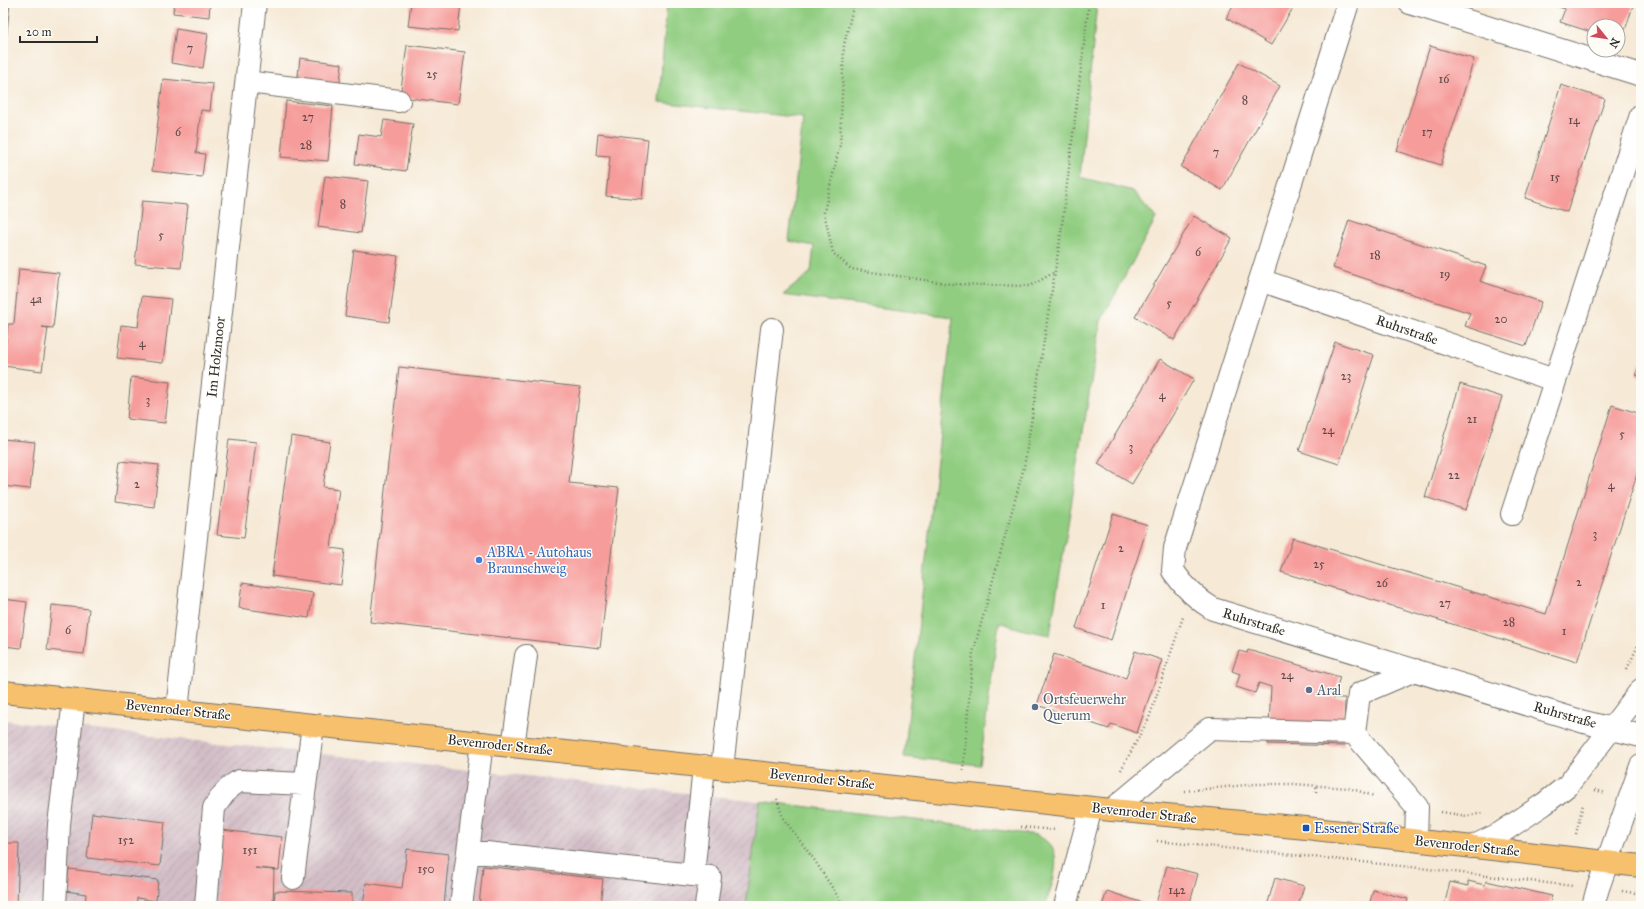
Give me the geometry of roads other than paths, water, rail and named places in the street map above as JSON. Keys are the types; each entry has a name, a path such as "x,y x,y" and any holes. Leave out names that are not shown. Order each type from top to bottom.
{"main road":[{"name":"Bevenroder Straße","path":"3,692 1102,809 1416,840 1641,866"}],"street":[{"name":"Im Holzmoor","path":"177,710 255,3"},
{"name":"Ruhrstraße","path":"1348,3 1175,548 1173,571 1186,589 1199,601 1213,609 1584,722 1641,736"},
{"path":"1410,3 1641,75"},
{"path":"246,82 399,101"},
{"path":"1512,514 1554,380 1641,115"},
{"name":"Ruhrstraße","path":"1260,280 1554,380"},
{"path":"693,875 713,768 772,329"},
{"path":"513,746 526,656"},
{"path":"1415,670 1359,694 1354,733 1417,807 1416,840"},
{"path":"1472,846 1499,834 1544,804 1568,785 1641,690"},
{"path":"55,906 59,824 74,700"},
{"path":"293,878 313,725"},
{"path":"1065,906 1102,809 1209,729 1354,733"},
{"path":"462,906 482,743"},
{"path":"1593,906 1641,766"},
{"path":"206,906 214,808 221,796 229,787 239,782 305,784"},
{"path":"468,851 710,877 706,906"}],"place":[{"name":"ABRA - Autohaus Braunschweig","path":"479,560"},
{"name":"Aral","path":"1309,690"},
{"name":"Ortsfeuerwehr Querum","path":"1035,707"},
{"name":"Essener Straße","path":"1306,828"}]}
